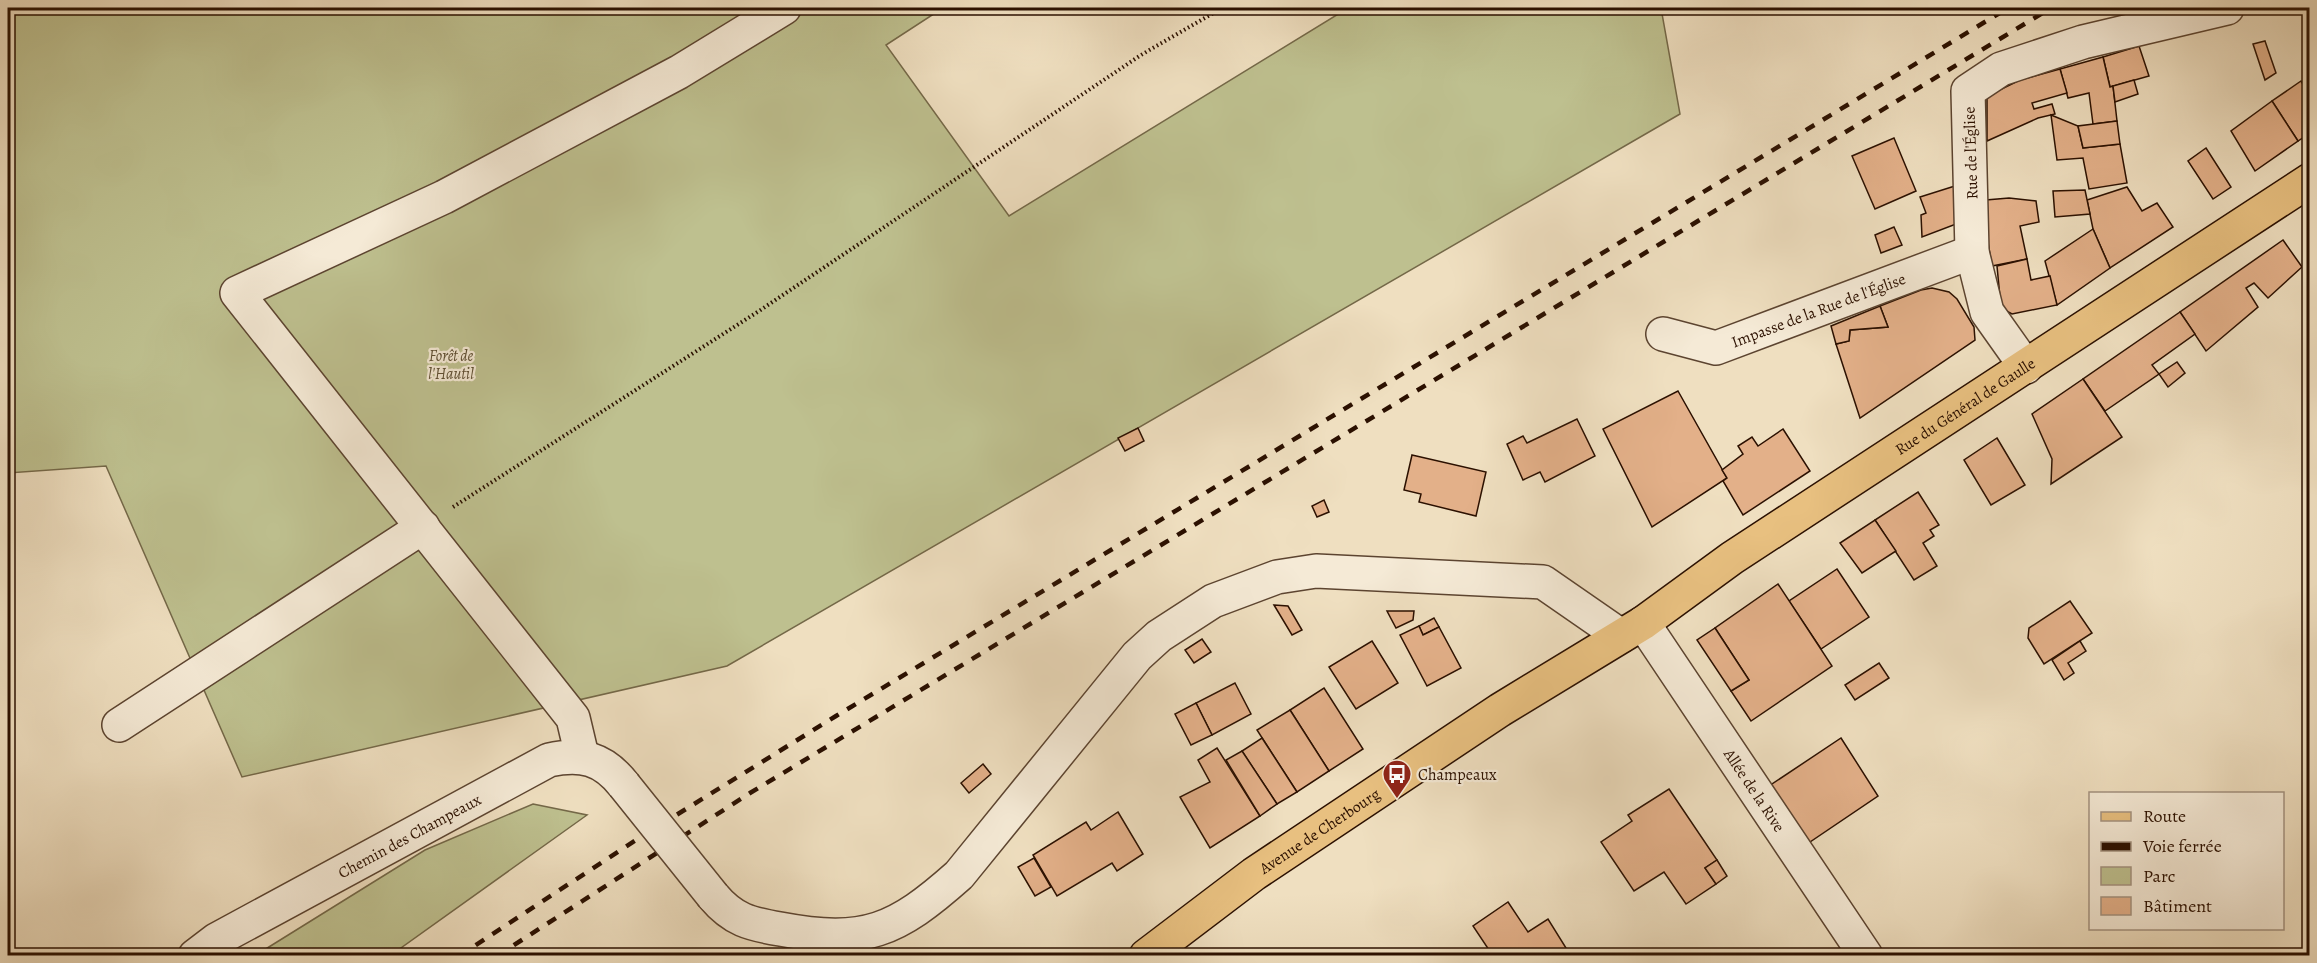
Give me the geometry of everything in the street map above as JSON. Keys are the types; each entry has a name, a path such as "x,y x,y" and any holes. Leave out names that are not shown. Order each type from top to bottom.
{"main road":[{"name":"Rue du Général de Gaulle","path":"1632,630 1732,558 2310,180"},
{"name":"Avenue de Cherbourg","path":"1146,956 1254,874 1500,710 1632,630"}],"street":[{"path":"784,8 679,72 444,197 237,293 573,718 582,756 610,770 624,785 727,912 755,925 836,937 880,929 906,917 930,901 959,875 1137,656 1159,636 1214,601 1276,577 1316,572 1543,582 1632,630"},
{"name":"Rue de l'Église","path":"2026,366 1987,312 1972,252 1968,91 2001,69 2083,42 2227,8"},
{"name":"Impasse de la Rue de l'Église","path":"1663,334 1716,348 1972,252"},
{"path":"119,725 423,527"},
{"name":"Allée de la Rive","path":"1632,630 1866,956"},
{"name":"Chemin des Champeaux","path":"195,956 216,940 549,760 569,755 582,756"}],"path":[{"path":"423,527 759,311 1141,55 1222,8"}],"green space":[{"name":"Forêt de l'Hautil","path":"8,8 943,8 886,45 1009,216 1348,8 1661,8 1680,114 727,666 242,777 106,466 8,473"},
{"path":"533,804 587,815 391,955 256,955 425,850"}],"building":[{"path":"2265,41 2276,73 2265,80 2253,44"},
{"path":"2139,46 2149,76 2110,87 2103,57"},
{"path":"2103,57 2110,87 2113,86 2117,121 2093,124 2089,93 2068,98 2060,69"},
{"path":"2060,69 2067,93 2032,103 2034,109 2052,104 2055,114 2038,118 1987,141 1987,96 2020,80"},
{"path":"2134,80 2138,94 2115,102 2113,86"},
{"path":"2301,81 2310,96 2310,133 2298,141 2272,101"},
{"path":"2272,101 2298,141 2255,171 2231,131"},
{"path":"2051,115 2078,126 2083,148 2120,144 2127,183 2089,189 2083,158 2057,160"},
{"path":"2117,121 2120,144 2083,148 2078,126"},
{"path":"1894,138 1916,191 1875,209 1852,156"},
{"path":"2206,148 2231,187 2213,199 2188,161"},
{"path":"1958,185 1964,221 1922,237 1921,215 1926,213 1920,197"},
{"path":"2127,187 2142,211 2157,203 2173,227 2110,268 2093,229 2087,200"},
{"path":"2085,190 2090,214 2055,217 2053,191"},
{"path":"2009,198 2036,201 2039,222 2020,226 2027,259 1992,266 1984,219 1986,200"},
{"path":"1894,227 1902,245 1881,253 1875,235"},
{"path":"2093,229 2110,268 2057,305 2045,261"},
{"path":"2283,240 2302,267 2268,298 2254,283 2246,288 2258,307 2206,351 2180,312"},
{"path":"2027,259 2031,280 2050,276 2057,305 2012,314 2001,308 1997,266"},
{"path":"1932,288 1949,292 1957,299 1974,327 1975,340 1860,418 1836,344 1849,341 1850,330 1888,327 1880,306"},
{"path":"1880,306 1888,327 1850,330 1849,341 1836,344 1831,326"},
{"path":"2180,312 2195,334 2152,365 2159,374 2105,411 2083,379"},
{"path":"2177,362 2185,373 2168,387 2159,374"},
{"path":"2083,379 2122,437 2051,484 2052,459 2032,414"},
{"path":"1678,391 1727,478 1652,527 1603,429"},
{"path":"1577,419 1595,456 1545,482 1540,472 1523,480 1507,444 1523,436 1527,443"},
{"path":"1138,428 1144,441 1125,451 1118,438"},
{"path":"1783,429 1810,471 1743,515 1723,481 1727,478 1722,470 1743,454 1738,446 1752,437 1758,446"},
{"path":"1997,438 2025,485 1991,505 1964,460"},
{"path":"1412,455 1486,472 1476,516 1419,502 1421,494 1404,490"},
{"path":"1918,492 1939,525 1930,530 1934,536 1923,543 1937,566 1914,580 1875,520"},
{"path":"1324,500 1329,512 1317,517 1312,506"},
{"path":"1875,520 1896,551 1862,573 1840,543"},
{"path":"1837,569 1869,617 1821,649 1789,601"},
{"path":"1778,584 1832,666 1751,721 1731,691 1749,680 1715,628"},
{"path":"2070,601 2092,633 2044,664 2028,638 2029,628"},
{"path":"1274,605 1288,606 1302,630 1292,635"},
{"path":"1387,611 1414,611 1413,620 1396,628"},
{"path":"1434,618 1439,627 1423,635 1419,626"},
{"path":"1419,626 1423,635 1439,627 1461,668 1427,686 1400,635"},
{"path":"1715,628 1749,680 1731,691 1697,640"},
{"path":"1202,639 1211,652 1194,663 1185,650"},
{"path":"1372,641 1398,683 1356,709 1329,667"},
{"path":"2080,641 2086,651 2068,663 2074,673 2064,680 2052,660"},
{"path":"1879,663 1889,678 1855,700 1845,685"},
{"path":"1235,683 1251,714 1212,735 1196,703"},
{"path":"1324,688 1363,749 1329,771 1290,710"},
{"path":"1196,703 1212,735 1191,745 1175,714"},
{"path":"1290,710 1329,771 1297,792 1257,730"},
{"path":"1262,738 1297,792 1277,804 1242,751"},
{"path":"1841,738 1878,796 1807,844 1769,786"},
{"path":"1217,748 1260,816 1210,848 1180,797 1210,782 1198,760"},
{"path":"1242,751 1277,804 1260,816 1226,760"},
{"path":"983,764 991,774 969,793 961,783"},
{"path":"1669,789 1717,860 1705,868 1716,884 1686,904 1664,872 1634,891 1601,842 1632,821 1628,815"},
{"path":"1118,812 1143,854 1117,871 1112,863 1057,896 1033,855 1086,822 1091,830"},
{"path":"1034,858 1051,887 1035,896 1018,867"},
{"path":"1717,860 1727,876 1716,884 1705,868"},
{"path":"1508,902 1528,932 1548,919 1571,956 1493,956 1473,926"}],"railway":[{"path":"459,956 636,840 836,716 2008,8"},
{"path":"497,956 750,793 2051,8"}],"place":[{"name":"Champeaux","path":"1397,800"}]}
